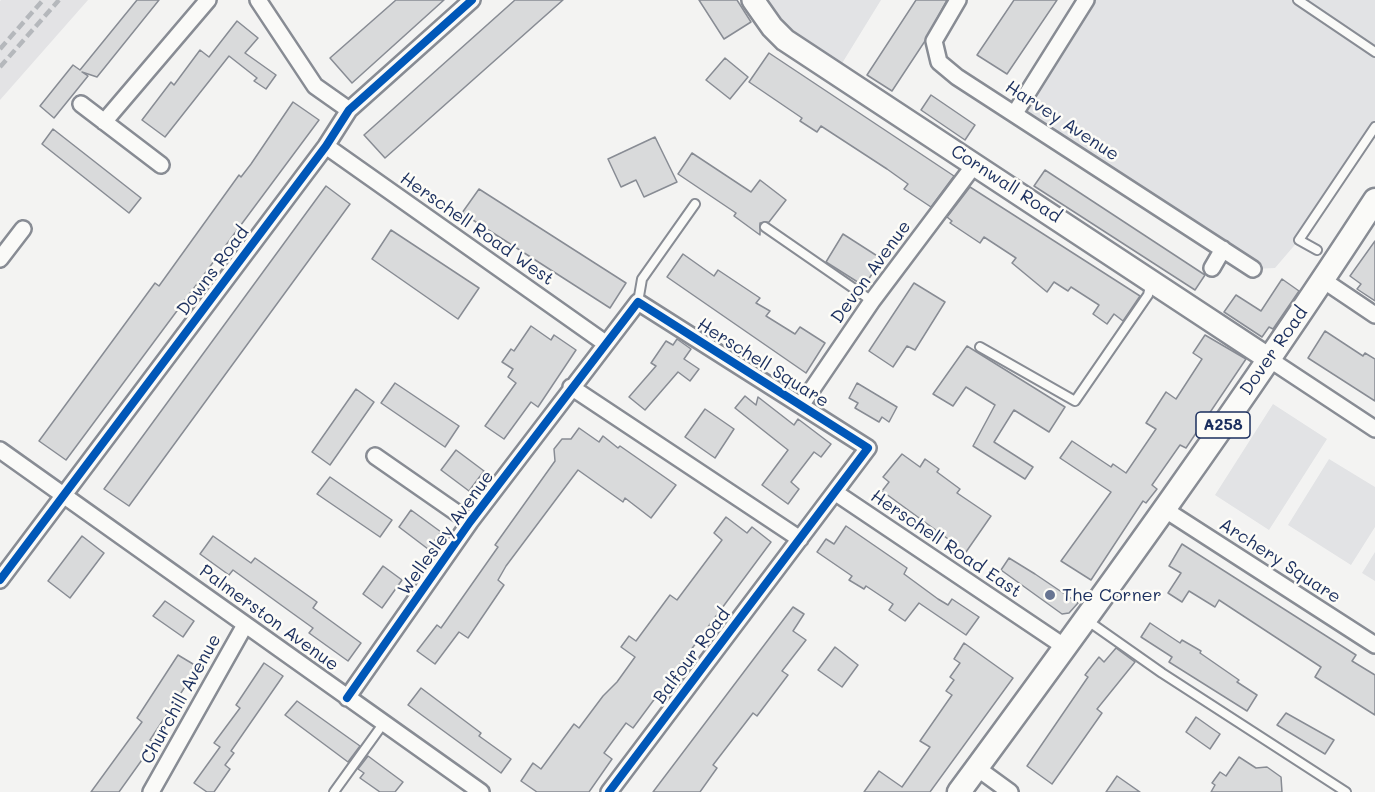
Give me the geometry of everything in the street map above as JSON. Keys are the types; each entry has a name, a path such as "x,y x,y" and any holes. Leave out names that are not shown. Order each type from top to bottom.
{"main road":[{"name":"Cornwall Road","path":"753,0 772,27 785,40 1269,359"},
{"name":"Dover Road","path":"1065,647 1087,620 1269,359 1375,200"},
{"name":"A258","path":"959,792 1065,647"}],"street":[{"path":"104,122 208,0"},
{"path":"258,0 315,86 349,110"},
{"name":"Downs Road","path":"0,580 326,146 349,110 472,0"},
{"name":"Harvey Avenue","path":"958,0 934,40 939,62 957,77 1015,112 1253,269"},
{"path":"1015,112 1086,0"},
{"path":"81,104 161,165"},
{"name":"Herschell Road West","path":"326,146 605,343"},
{"name":"Devon Avenue","path":"802,404 872,301 975,164"},
{"path":"0,259 23,229"},
{"path":"1212,268 1223,249"},
{"path":"1323,280 1375,315"},
{"path":"638,302 571,387 800,539"},
{"name":"Herschell Square","path":"638,302 868,448 800,539"},
{"path":"1269,359 1375,429"},
{"name":"Wellesley Avenue","path":"347,698 471,522 571,387"},
{"name":"Palmerston Avenue","path":"0,450 481,792"},
{"path":"375,456 471,522"},
{"name":"Herschell Road East","path":"836,493 1065,647"},
{"name":"Archery Square","path":"1164,509 1375,645"},
{"name":"Balfour Road","path":"609,792 800,539"},
{"name":"Churchill Avenue","path":"151,792 244,625"},
{"path":"977,768 1010,792"}],"lane":[{"path":"1298,0 1375,52"},
{"path":"1317,250 1299,240 1375,127"},
{"path":"638,302 642,279 695,204"},
{"path":"765,227 872,301"},
{"path":"980,347 1075,401 1148,295 1151,281"},
{"path":"1087,620 1162,673 1346,792"},
{"path":"334,792 383,724"}],"shaded area":[{"path":"88,0 0,100 0,1"},
{"path":"768,0 881,0 841,65 785,29"},
{"path":"1086,0 1375,0 1375,127 1299,240 1275,268 1253,269 1015,113"},
{"path":"1273,404 1327,439 1269,530 1215,495"},
{"path":"1329,459 1375,487 1375,527 1351,565 1288,525"},
{"path":"1375,552 1375,581 1362,573"}],"building":[{"path":"137,0 159,0 97,77 82,72 88,76 54,118 40,106 73,65 80,70"},
{"path":"396,0 444,0 352,83 330,58"},
{"path":"515,0 563,0 385,158 364,135"},
{"path":"699,0 737,0 751,22 724,39"},
{"path":"916,0 947,0 925,41 892,91 867,75"},
{"path":"1014,0 1057,0 1007,74 977,55"},
{"path":"237,21 258,38 245,53 276,75 266,89 254,81 257,78 229,56 165,137 142,120 171,82 174,85 200,50 209,57"},
{"path":"769,53 954,176 931,207 904,189 908,184 887,169 821,126 817,132 800,121 802,118 749,82"},
{"path":"725,58 748,77 730,99 706,80"},
{"path":"931,95 975,125 965,140 921,110"},
{"path":"293,102 319,120 66,460 39,441 155,283 159,286 239,175 241,177 251,164"},
{"path":"53,129 141,198 129,213 42,144"},
{"path":"655,137 677,182 644,197 636,180 621,187 608,159"},
{"path":"692,153 751,192 760,180 786,200 769,222 760,223 760,235 734,216 736,213 678,174"},
{"path":"1045,170 1205,275 1195,290 1034,186"},
{"path":"326,186 350,204 129,506 104,489"},
{"path":"970,187 1140,296 1123,321 1114,314 1107,324 1093,314 1099,305 1071,287 1068,291 1054,282 1047,292 1012,263 1016,258 984,237 980,243 950,223 952,221 947,217"},
{"path":"479,189 626,283 610,308 462,213"},
{"path":"391,230 479,288 458,319 372,259"},
{"path":"843,234 882,259 864,286 826,262"},
{"path":"1375,241 1375,301 1357,289 1361,284 1350,276"},
{"path":"683,254 714,276 718,270 760,298 756,303 770,311 766,316 795,334 800,327 825,343 806,373 667,277"},
{"path":"1282,279 1299,291 1273,329 1269,327 1262,337 1224,312 1236,295 1261,311"},
{"path":"914,283 945,302 915,350 907,346 893,367 869,351"},
{"path":"531,326 551,340 554,335 576,350 538,407 531,402 504,439 485,426 516,383 508,377 513,369 502,362 511,349 514,351"},
{"path":"1325,331 1363,356 1365,353 1375,359 1375,401 1308,358"},
{"path":"1205,335 1246,359 1186,448 1180,445 1152,485 1157,489 1146,503 1143,501 1091,580 1061,561 1111,492 1060,458 1072,441 1111,467 1113,464 1126,473 1156,429 1146,423 1166,392 1176,399 1202,359 1193,353"},
{"path":"677,339 691,349 684,359 699,369 690,381 678,372 645,410 629,397 656,366 651,363 666,341 673,345"},
{"path":"967,346 1065,407 1049,432 1014,410 994,442 1033,467 1025,479 973,446 995,405 966,387 953,406 933,394"},
{"path":"395,383 459,426 445,447 381,403"},
{"path":"857,383 897,407 889,422 882,417 879,422 855,408 858,403 849,398"},
{"path":"356,389 374,402 330,465 312,452"},
{"path":"745,396 756,405 758,397 794,425 798,419 831,444 821,457 814,452 791,482 799,489 788,504 762,485 788,450 735,408"},
{"path":"705,409 734,429 715,458 685,437"},
{"path":"579,428 599,442 603,436 676,485 651,518 625,498 623,502 578,470 506,566 498,580 504,585 468,638 459,632 435,664 417,651 437,625 441,628 498,547 495,545 555,461 554,449 562,439 571,439"},
{"path":"456,450 484,471 469,491 441,470"},
{"path":"902,454 920,467 925,459 939,469 937,472 960,489 957,493 991,516 966,552 882,491 889,482 883,477"},
{"path":"330,477 392,520 380,537 317,494"},
{"path":"411,510 441,532 428,549 399,527"},
{"path":"726,517 747,533 752,527 771,542 633,728 626,723 604,753 612,759 589,792 537,792 521,781 533,763 541,769 574,724 579,728 603,696 617,682 635,657 621,647 629,636 636,641 670,595 677,600 722,540 714,533"},
{"path":"846,526 907,568 904,574 938,599 948,605 952,599 979,617 966,635 919,603 905,621 889,610 893,604 866,586 864,589 849,580 852,576 817,552 826,539 834,544"},
{"path":"82,536 104,553 70,598 48,581"},
{"path":"213,536 251,563 255,558 317,602 313,608 361,643 348,661 309,633 313,628 233,570 229,575 200,554"},
{"path":"1182,544 1356,655 1352,661 1375,675 1375,715 1315,677 1321,667 1219,600 1215,607 1189,591 1182,602 1168,593 1181,573 1169,566"},
{"name":"The Corner","path":"1009,558 1078,603 1069,613 1062,614 1001,570"},
{"path":"383,566 402,580 382,608 363,594"},
{"path":"165,601 194,621 183,637 153,616"},
{"path":"793,607 804,614 793,631 806,640 782,671 788,675 757,716 753,713 713,765 717,768 700,792 653,792"},
{"path":"1150,623 1180,643 1182,640 1201,651 1200,653 1257,695 1247,711 1169,662 1172,657 1141,637"},
{"path":"964,643 1013,678 930,792 864,792 879,771 902,787 930,747 920,741 952,695 946,691 954,680 950,677 960,663 954,659"},
{"path":"835,647 858,665 842,687 818,670"},
{"path":"1116,648 1135,662 1097,709 1102,713 1052,784 1027,766 1088,677 1085,675 1099,657 1104,662"},
{"path":"178,655 198,667 150,740 154,743 119,792 91,792 142,722 137,718"},
{"path":"264,663 283,676 231,751 234,753 225,765 230,769 214,792 207,792 194,783 220,747 214,743 240,708 236,705"},
{"path":"421,688 481,733 479,736 511,759 501,773 408,705"},
{"path":"297,701 360,746 348,762 285,715"},
{"path":"1286,713 1334,740 1325,754 1277,725"},
{"path":"1196,717 1220,734 1210,749 1186,732"},
{"path":"368,756 403,782 395,792 380,792 360,778 364,773 358,769"},
{"path":"1239,757 1256,768 1267,767 1281,777 1282,792 1211,792 1215,785 1212,783 1220,772 1226,776"},
{"path":"1117,776 1140,792 1106,792"}],"railway":[{"path":"0,49 43,0"},
{"path":"0,67 59,0"}],"cycle path":[{"path":"0,580 326,146 349,110 472,0"},
{"path":"347,698 470,522 638,302 868,448 609,792"}],"place":[{"name":"The Corner","path":"1050,595"}]}
